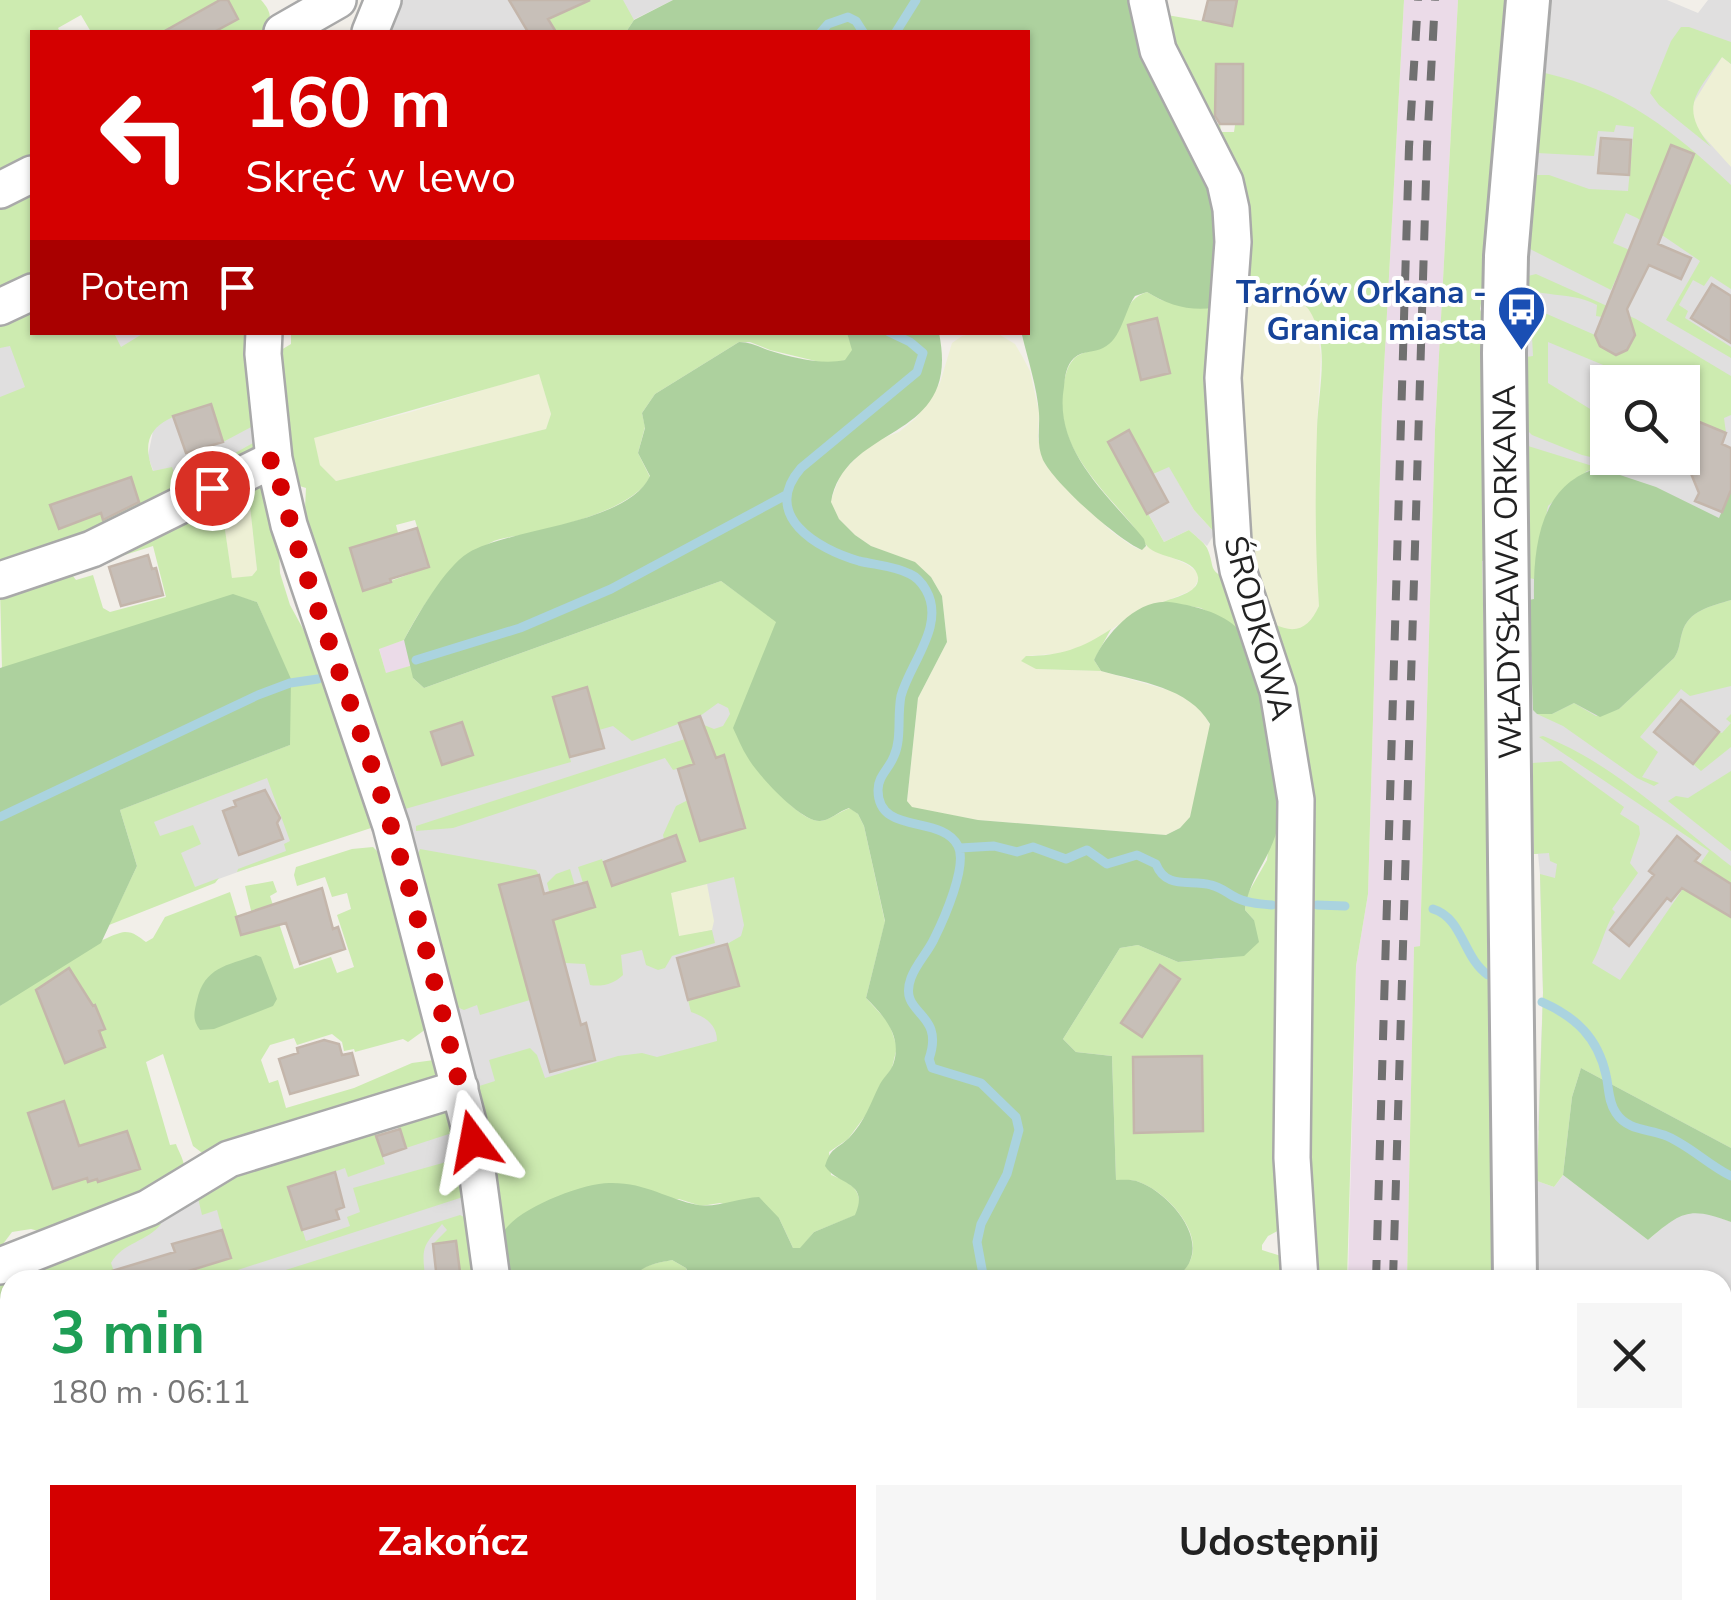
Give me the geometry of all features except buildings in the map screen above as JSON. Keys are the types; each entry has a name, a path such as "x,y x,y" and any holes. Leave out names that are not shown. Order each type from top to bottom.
{"street":[{"path":"286,30 338,0"},
{"path":"371,30 384,0"},
{"name":"ŚRODKOWA","path":"1147,0 1158,50 1219,168 1232,209 1223,378 1233,542 1238,570 1278,690 1296,800 1292,1158 1299,1270"},
{"name":"WŁADYSŁAWA ORKANA","path":"1515,1270 1504,353 1508,238 1528,0"},
{"path":"0,190 30,175"},
{"path":"0,307 30,293"},
{"path":"264,335 262,354 274,459 289,525 391,826 473,1141 491,1270"},
{"path":"0,580 92,548 274,459"},
{"path":"0,1266 148,1208 229,1159 460,1088"}],"shaded area":[{"path":"396,0 673,0 613,30 386,30"},
{"path":"1404,0 1458,0 1435,430 1420,946 1414,948 1407,1270 1348,1270 1356,966 1368,894 1382,405"},
{"path":"1552,0 1667,0 1698,13 1708,0 1731,0 1731,1148 1582,1068 1538,1131 1543,992 1540,874 1538,854 1534,854 1526,289"},
{"path":"0,313 30,331 30,335 246,335 256,447 165,505 148,456 153,431 162,421 0,411"},
{"path":"1108,442 1169,466 1194,510 1215,533 1207,546 1189,530 1164,542"},
{"path":"721,581 866,998 503,1109 473,1088 379,749"},
{"path":"404,640 413,665 386,674 379,648"},
{"path":"290,745 355,830 163,899 120,810"},
{"path":"448,1112 472,1270 11,1270 219,1173"},
{"path":"1563,1175 1648,1240 1678,1215 1703,1211 1731,1222 1731,1270 1538,1270 1537,1181 1554,1187"}],"green space":[{"path":"0,0 261,0 269,12 266,30 90,30 81,15 59,30 30,30 30,169 0,183"},
{"path":"537,0 623,0 634,20 627,30 555,30"},
{"path":"673,0 1140,0 1222,196 1213,308 1178,306 1147,292 1135,296 1119,332 1109,344 1074,358 1065,375 1063,410 1075,451 1100,488 1144,539 1146,546 1142,550 1073,496 1043,460 1040,448 1038,403 1022,335 1030,335 1030,30 627,30 634,20"},
{"path":"1237,0 1404,0 1382,405 1368,894 1356,966 1347,1270 1308,1270 1274,624 1289,629 1301,627 1311,620 1319,606 1316,495 1321,342 1312,315 1300,301 1283,292 1245,284 1161,14 1231,26","holes":["1216,64 1243,64 1243,124 1235,125 1234,132 1221,132 1220,124 1215,124"]},
{"path":"1458,0 1514,0 1493,239 1480,309 1489,333 1493,560 1482,561 1487,777 1496,778 1500,1270 1407,1270 1414,947 1420,946 1435,430"},
{"path":"1681,27 1731,42 1731,64 1722,57 1694,101 1695,121 1711,147 1659,105 1650,93 1671,41"},
{"path":"1722,57 1731,64 1731,167 1696,128 1691,114 1694,102"},
{"path":"1545,73 1599,90 1646,115 1731,185 1731,289 1711,276 1704,286 1693,280 1679,305 1688,311 1685,318 1731,347 1731,358 1666,320 1700,261 1637,218 1626,213 1613,243 1651,259 1646,271 1624,261 1611,290 1530,249 1535,175 1549,175 1589,189 1628,191 1634,127 1616,125 1614,132 1598,131 1594,156 1537,153"},
{"path":"30,181 30,287 0,301 0,197"},
{"path":"1536,274 1636,319 1731,376 1731,415 1724,418 1726,433 1700,422 1700,365 1603,365 1548,342 1548,383 1590,409 1590,457 1532,435 1526,429 1526,357 1533,356 1532,336 1526,334 1526,310 1547,314 1595,335 1600,346 1615,354 1628,350 1635,335 1631,322 1596,316 1597,305 1589,301 1526,289 1528,276"},
{"path":"1244,284 1286,294 1304,303 1314,316 1321,355 1317,424 1319,606 1312,622 1300,630 1286,630 1274,624 1260,609 1236,473"},
{"path":"1147,292 1161,300 1213,308 1215,533 1194,510 1169,467 1153,474 1108,442 1164,542 1189,530 1206,546 1215,571 1230,581 1240,631 1201,608 1163,602 1195,587 1195,570 1147,546 1081,461 1065,427 1063,388 1071,363 1081,354 1107,344 1128,307"},
{"path":"30,299 30,335 115,335 121,347 141,335 246,335 255,425 223,442 210,404 161,424 149,442 149,455 153,471 172,467 178,485 253,443 257,454 0,574 0,397 25,387 10,346 0,348 0,313"},
{"path":"291,335 848,335 853,350 846,360 828,364 739,342 655,394 642,413 645,427 638,453 650,477 642,488 595,514 498,539 475,552 439,585 404,640 379,649 386,673 413,665 413,678 424,688 721,581 776,621 769,783 793,807 814,820 824,820 850,808 858,814 885,922 866,998 889,1023 897,1047 892,1068 880,1085 874,1104 848,1139 829,1152 831,1175 845,1181 858,1194 856,1215 814,1232 800,1249 793,1248 779,1218 720,1203 701,1206 679,1199 499,1241 473,1088 495,1081 489,1060 530,1048 537,1055 545,1078 618,1056 642,1053 657,1057 717,1041 713,1026 691,1012 688,1000 738,986 727,944 741,936 744,925 734,877 671,893 679,936 712,930 715,943 672,956 665,968 658,970 646,965 642,950 621,955 623,975 599,986 590,985 585,964 565,963 559,943 518,953 530,1000 480,1015 477,1005 464,1010 450,1004 414,863 420,849 536,870 539,875 499,886 510,924 554,911 547,883 556,874 570,869 575,886 595,907 578,867 602,859 612,886 684,862 676,835 664,839 663,835 676,806 688,800 700,841 745,827 723,756 673,770 665,758 453,828 416,831 416,826 685,739 705,731 704,725 714,729 723,726 730,714 728,708 718,703 700,716 632,741 613,726 599,730 587,688 554,697 571,762 405,809 394,771 379,749 298,513 305,508 306,488 290,483 276,353 291,344","holes":["539,374 551,414 546,429 336,481 320,465 314,438","415,520 429,567 363,591 350,548 398,533 396,525"]},
{"path":"848,335 939,335 942,369 934,395 919,414 857,457 841,476 831,502 839,519 855,535 871,546 915,562 931,577 942,596 947,642 918,698 907,801 912,807 978,820 1166,835 1190,817 1210,724 1177,694 1101,671 1094,660 1124,620 1157,603 1187,605 1216,614 1239,630 1248,644 1269,724 1279,808 1275,836 1245,910 1254,920 1259,942 1244,956 1178,962 1138,945 1120,948 1063,1039 1076,1052 1112,1056 1116,1180 1139,1182 1170,1203 1191,1237 1190,1261 1184,1270 687,1270 672,1260 641,1270 503,1270 500,1245 508,1226 533,1208 597,1184 634,1185 698,1205 759,1197 779,1218 793,1248 800,1248 814,1232 855,1215 859,1204 856,1190 825,1166 832,1152 859,1125 892,1068 894,1037 866,998 885,921 858,814 849,808 820,821 802,814 770,785 742,747 733,728 776,622 721,581 424,688 413,678 404,640 441,580 468,553 594,515 637,492 650,476 638,453 645,428 642,413 655,394 739,342 827,362 845,360 852,350"},
{"path":"1000,335 1015,344 1030,371 1044,462 1062,483 1132,546 1141,550 1147,546 1198,573 1193,590 1138,612 1086,646 1066,653 1026,656 1036,669 1101,671 1175,692 1201,709 1210,725 1209,737 1190,818 1166,835 978,820 912,808 907,801 918,698 947,642 942,596 931,577 915,563 871,546 855,535 839,519 830,502 841,474 858,456 916,418 940,383 952,343 962,336"},
{"path":"539,373 551,414 546,429 336,481 320,465 313,438"},
{"path":"1528,446 1590,465 1590,470 1548,506 1534,579 1529,578"},
{"path":"1590,472 1590,475 1620,475 1656,487 1719,518 1731,490 1731,600 1702,610 1690,619 1674,658 1619,709 1600,717 1574,703 1552,714 1537,714 1533,710 1529,600 1534,599 1535,559 1552,502 1579,476"},
{"path":"253,477 261,484 290,605 313,647 371,828 237,872 286,851 284,844 290,841 267,778 154,822 160,836 193,825 201,844 181,853 195,887 219,878 215,883 109,925 137,866 120,810 290,745 290,679 257,602 233,595 2,669 0,589 67,568 76,580 93,575 103,608 110,612 166,597 153,546 87,567 90,561 220,494 232,484","holes":["248,488 257,570 252,576 232,578 220,495"]},
{"path":"248,488 257,571 252,576 232,579 220,494"},
{"path":"233,594 257,602 291,679 290,745 120,810 137,866 101,943 0,1006 0,668"},
{"path":"1731,600 1731,686 1690,696 1681,689 1640,737 1658,752 1642,777 1659,783 1654,786 1563,726 1537,714 1552,714 1574,703 1596,716 1619,709 1674,658 1690,619 1702,610"},
{"path":"1111,629 1094,660 1101,671 1036,669 1021,661 1026,656 1071,650"},
{"path":"1731,723 1731,747 1701,771 1693,764"},
{"path":"1539,737 1617,777 1731,866 1731,1148 1581,1068 1572,1097 1563,1175 1554,1187 1537,1181 1543,993 1540,874 1555,878 1557,864 1550,861 1549,853 1534,854 1532,763 1561,761 1624,807 1620,814 1639,826 1630,863 1638,873 1612,909 1615,912 1592,963 1620,980 1709,851"},
{"path":"1731,771 1731,851 1668,801 1676,796 1688,798"},
{"path":"1277,778 1283,785 1285,1227 1268,1236 1262,1250 1281,1256 1286,1270 1184,1270 1193,1249 1192,1237 1180,1214 1149,1187 1134,1180 1116,1181 1112,1056 1076,1052 1063,1039 1120,948 1138,945 1178,962 1223,958 1254,920 1245,910 1247,895 1267,860"},
{"path":"373,847 380,854 426,1029 408,1042 403,1039 355,1052 344,1051 342,1042 332,1034 297,1045 294,1038 270,1045 261,1060 269,1083 278,1080 286,1108 354,1088 412,1063 434,1060 437,1075 433,1081 205,1155 193,1146 163,1054 146,1062 170,1145 176,1144 183,1161 178,1175 145,1194 46,1233 31,1229 12,1232 0,1248 0,1006 99,942 125,932 146,942 153,938 165,917 230,892 243,934 256,931 245,886 273,881 277,892 270,896 294,969 331,957 337,973 354,967 337,915 351,909 347,893 332,897 325,877 297,886 294,875 296,867 352,849"},
{"path":"707,884 712,930 679,937 670,893"},
{"path":"256,955 261,957 277,999 273,1006 214,1029 200,1030 195,1012 205,981 218,969"},
{"path":"1581,1068 1731,1148 1731,1222 1705,1214 1686,1214 1648,1240 1563,1175 1572,1097"},
{"path":"445,1109 452,1133 406,1148 398,1127 376,1135 385,1164 348,1177 345,1168 289,1188 306,1241 350,1226 347,1217 360,1212 353,1188 457,1159 463,1197 238,1270 196,1270 230,1258 217,1210 202,1215 198,1198 212,1179"},
{"path":"460,1215 466,1218 473,1270 460,1270 456,1241 433,1244 447,1230 442,1224 424,1251 425,1270 286,1270"},
{"path":"154,1219 161,1224 116,1256 111,1263 113,1270 14,1270"},
{"path":"672,1260 687,1270 641,1270"}],"waterway":[{"path":"897,30 916,0"},
{"path":"823,30 848,17 862,30"},
{"path":"895,335 923,353 917,372 801,468 790,485 787,501 790,515 811,539 859,561 913,575 931,603 929,630 901,696 896,749 878,790 888,814 950,836 960,855 949,906 908,990 910,1000 931,1031 932,1068 981,1083 1016,1117 1019,1130 1007,1174 981,1224 977,1242 982,1270"},
{"path":"416,660 520,628 611,589 786,495"},
{"path":"0,817 258,695 290,683 318,679"},
{"path":"960,848 994,846 1017,852 1033,847 1066,859 1087,850 1107,864 1137,855 1156,864 1172,880 1211,885 1242,900 1272,905"},
{"path":"1317,905 1345,906"},
{"path":"1433,909 1451,921 1473,959 1488,975"},
{"path":"1542,1002 1575,1022 1591,1040 1602,1062 1611,1104 1621,1119 1673,1139 1731,1176"}],"railway":[{"path":"1376,1270 1409,147 1418,0"},
{"path":"1393,1270 1427,146 1435,0"}],"place":[{"name":"Tarnów Orkana - Granica miasta","path":"1522,352"}],"route":[{"path":"212,488 274,459 289,525 318,618 354,711 391,826 473,1141"}]}
